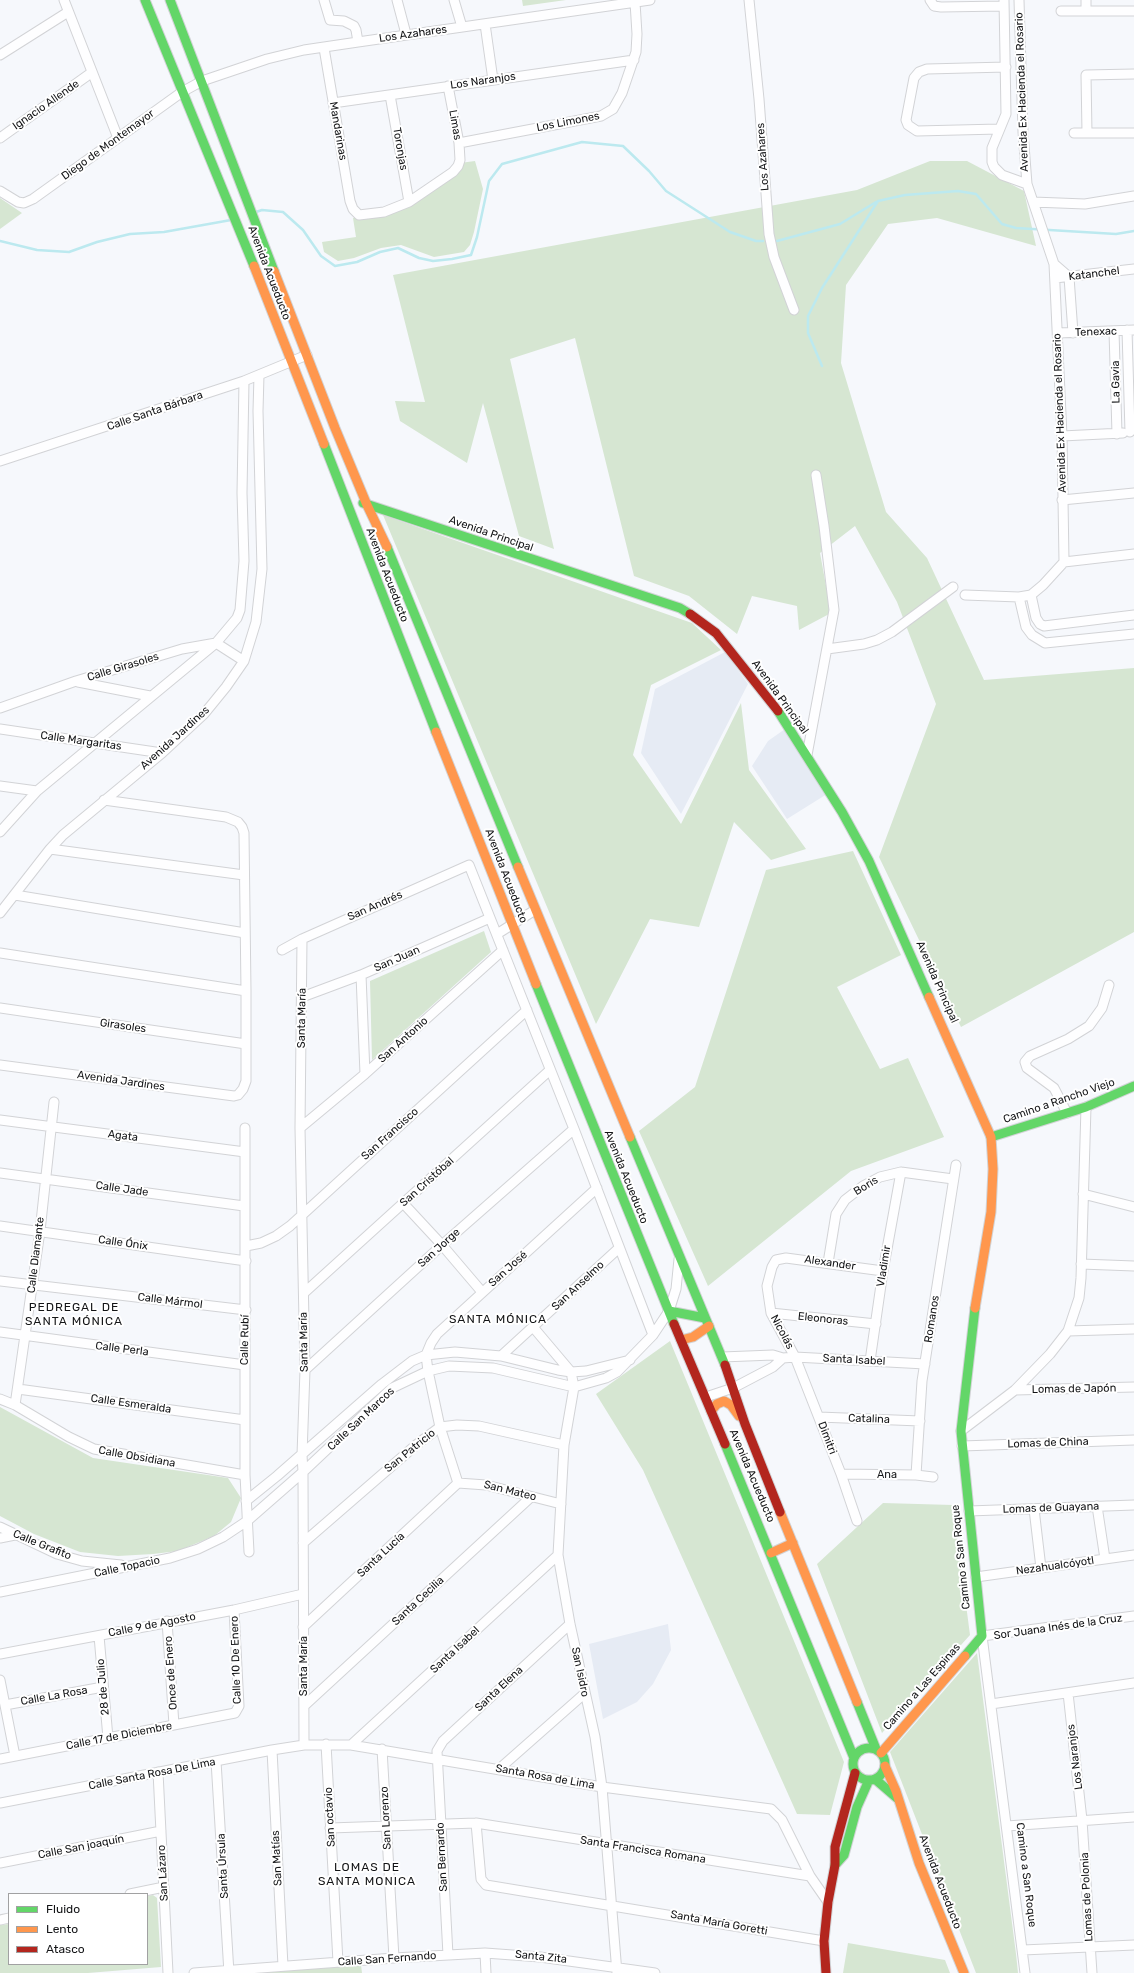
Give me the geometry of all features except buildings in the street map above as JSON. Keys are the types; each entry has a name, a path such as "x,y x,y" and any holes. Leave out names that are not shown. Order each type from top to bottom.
{"street":[{"path":"64,0 91,73 118,138"},
{"name":"Avenida Acueducto","path":"145,0 230,206 512,925 669,1311 771,1553 854,1758"},
{"name":"Avenida Acueducto","path":"170,0 307,355 367,504 387,547 535,910 722,1357 745,1424 878,1751"},
{"path":"324,0 330,20 344,21 354,26 358,42"},
{"path":"397,0 406,34"},
{"path":"454,0 462,27"},
{"name":"Los Azahares","path":"182,92 202,81 274,58 324,48 406,34 650,0"},
{"name":"Los Azahares","path":"749,0 759,99 769,234 774,257 794,310"},
{"path":"930,0 934,6 941,7 1004,3"},
{"name":"Avenida Ex Hacienda el Rosario","path":"1018,0 1026,184 1054,264 1062,436 1064,562"},
{"path":"1086,0 1086,11"},
{"name":"Los Limones","path":"459,143 608,114 617,104 634,60 637,44 635,2"},
{"name":"Avenida Ex Hacienda el Rosario","path":"1004,3 1006,114 999,129 992,155 994,167 1002,175 1026,184"},
{"path":"1061,11 1134,11"},
{"path":"0,55 68,12"},
{"path":"485,24 493,80"},
{"name":"Mandarinas","path":"324,48 350,201 356,213 364,216 377,214 409,202"},
{"name":"Los Naranjos","path":"333,103 634,60"},
{"path":"999,129 917,131 912,129 906,120 914,78 919,72 927,69 1006,67"},
{"name":"Ignacio Allende","path":"0,138 91,73"},
{"path":"1087,133 1081,75 1134,74"},
{"name":"Limas","path":"409,202 453,172 460,163 459,143 448,86"},
{"name":"Diego de Montemayor","path":"0,191 18,202 24,203 33,199 182,92"},
{"name":"Toronjas","path":"390,95 409,202"},
{"path":"1074,133 1134,133"},
{"path":"1033,202 1085,204 1134,196"},
{"path":"1054,264 1069,276"},
{"name":"Katanchel","path":"1055,278 1134,269"},
{"name":"Avenida Ex Hacienda el Rosario","path":"1069,276 1073,332"},
{"name":"Tenexac","path":"1058,333 1130,330"},
{"name":"La Gavia","path":"1130,330 1132,432"},
{"name":"La Gavia","path":"1114,331 1117,434"},
{"name":"Calle Santa Bárbara","path":"0,461 244,381 307,355"},
{"name":"Avenida Jardines","path":"0,913 50,849 69,830 162,753 204,714 226,687 244,661 256,622 262,569 258,411 259,375"},
{"path":"0,832 37,791 93,743 216,643 237,618 240,610 244,561 242,492 244,381"},
{"path":"1062,436 1132,432"},
{"path":"807,755 834,610 816,475"},
{"name":"Avenida Principal","path":"336,478 355,498 367,504 627,592 642,595 680,608 698,619 716,633 786,722 842,812 869,861 991,1137"},
{"path":"1062,500 1134,493"},
{"path":"964,595 1019,597 1031,595 1043,585 1064,562 1134,554"},
{"path":"827,649 864,644 877,640 892,632 953,587"},
{"path":"1031,595 1036,618 1040,624 1053,626 1134,615"},
{"path":"1019,597 1026,627 1032,635 1045,642 1134,634"},
{"path":"1026,627 1036,618"},
{"path":"216,643 244,661"},
{"name":"Calle Girasoles","path":"0,708 76,682 182,649 216,643"},
{"path":"76,682 150,696"},
{"name":"Calle Margaritas","path":"0,729 162,753"},
{"path":"0,786 37,791"},
{"path":"104,800 233,819 238,822 244,833 246,1044"},
{"path":"50,849 244,876"},
{"name":"San Andrés","path":"282,950 302,939 469,864 490,918"},
{"path":"15,895 245,933"},
{"path":"497,934 535,910"},
{"path":"490,918 574,1129 653,1335"},
{"name":"San Juan","path":"302,997 361,975 490,918"},
{"name":"Santa María","path":"302,939 300,1128 305,1370 302,1455 304,1745"},
{"name":"San Antonio","path":"300,1128 365,1074 503,950"},
{"path":"0,953 246,991"},
{"path":"361,975 365,1074"},
{"path":"1067,1113 1054,1088 1027,1068 1025,1062 1030,1056 1068,1039 1090,1026 1102,1008 1109,985"},
{"name":"Girasoles","path":"0,1008 246,1044"},
{"name":"San Francisco","path":"246,1246 261,1243 276,1236 290,1226 527,1010"},
{"name":"Avenida Jardines","path":"0,1064 234,1096 242,1092 246,1081 246,1044"},
{"name":"San Cristóbal","path":"304,1293 550,1070"},
{"name":"Camino a Rancho Viejo","path":"991,1137 1086,1107 1134,1086"},
{"name":"Calle Diamante","path":"15,1405 40,1231 54,1102"},
{"path":"961,1431 1015,1390 1050,1354 1068,1331 1079,1298 1086,1107"},
{"name":"Agata","path":"0,1120 245,1152"},
{"name":"Calle Rubí","path":"245,1128 245,1475 249,1552"},
{"name":"San Jorge","path":"305,1370 442,1245 574,1129"},
{"name":"Camino a San Roque","path":"991,1137 993,1169 991,1212 975,1308 961,1431 982,1636 1025,1973"},
{"name":"Romanos","path":"916,1475 925,1364 956,1165"},
{"name":"Boris","path":"828,1263 836,1214 845,1200 863,1186 880,1177 901,1172 953,1179"},
{"name":"Vladimir","path":"870,1361 883,1271 901,1172"},
{"name":"Calle Jade","path":"0,1173 244,1206"},
{"name":"San José","path":"426,1354 437,1334 597,1188"},
{"path":"1083,1194 1134,1207"},
{"path":"403,1203 442,1245 482,1292"},
{"name":"Calle Ónix","path":"0,1226 246,1261"},
{"name":"San Anselmo","path":"501,1356 619,1248"},
{"name":"Calle San Marcos","path":"247,1520 303,1472 392,1388 428,1371 449,1366 493,1368 574,1387 606,1378 617,1372 653,1335 669,1311 676,1289 679,1257"},
{"name":"Alexander","path":"776,1260 790,1258 883,1271"},
{"name":"Nicolás","path":"776,1260 772,1267 767,1286 771,1313 795,1357"},
{"path":"1081,1264 1134,1266"},
{"name":"Calle Mármol","path":"0,1280 246,1310"},
{"path":"669,1311 707,1322 693,1337 681,1340"},
{"name":"Eleonoras","path":"771,1313 876,1324"},
{"path":"533,1326 571,1372"},
{"path":"1068,1331 1134,1329"},
{"name":"Calle Perla","path":"0,1332 245,1365"},
{"name":"Calle San Marcos","path":"302,1455 398,1371 426,1354 455,1352 501,1356 571,1372 586,1371 630,1360"},
{"path":"426,1354 428,1371 440,1427 458,1483"},
{"name":"Santa Isabel","path":"722,1357 772,1355 783,1358 795,1357 925,1364"},
{"name":"Dimitri","path":"795,1357 841,1474 857,1521"},
{"path":"706,1397 733,1388 773,1367 783,1358"},
{"name":"San Isidro","path":"571,1372 574,1387 564,1445 558,1554 584,1694 595,1737 602,1787 606,1845 613,1905 616,1970"},
{"name":"Lomas de Japón","path":"1015,1390 1134,1387"},
{"name":"Calle Esmeralda","path":"18,1389 245,1420"},
{"name":"Calle Obsidiana","path":"0,1399 15,1405 69,1437 94,1449 245,1475"},
{"path":"711,1411 721,1401 728,1402 745,1424"},
{"name":"Catalina","path":"819,1417 920,1421"},
{"name":"San Patricio","path":"303,1543 416,1445 440,1427 457,1425 479,1426 564,1445"},
{"name":"Lomas de China","path":"962,1446 1134,1440"},
{"path":"246,1500 302,1455"},
{"name":"Ana","path":"841,1474 916,1475 933,1477"},
{"name":"San Mateo","path":"458,1483 486,1485 561,1504"},
{"name":"Santa Lucía","path":"303,1627 458,1483"},
{"name":"Santa Cecilia","path":"304,1706 531,1497"},
{"name":"Lomas de Guayana","path":"969,1511 1134,1505"},
{"path":"1097,1506 1105,1559"},
{"path":"1034,1509 1041,1568"},
{"name":"Calle Topacio","path":"0,1592 170,1558 198,1549 223,1537 247,1520"},
{"name":"Calle Grafito","path":"0,1527 57,1554 82,1561 132,1566"},
{"path":"0,1538 15,1535"},
{"path":"771,1553 793,1542"},
{"name":"Santa Isabel","path":"351,1745 558,1554"},
{"name":"Nezahualcóyotl","path":"976,1577 1134,1555"},
{"name":"Calle 9 de Agosto","path":"0,1654 234,1610 303,1594"},
{"name":"Calle 10 De Enero","path":"234,1610 238,1710"},
{"name":"Sor Juana Inés de la Cruz","path":"982,1636 1134,1616"},
{"name":"Once de Enero","path":"167,1622 174,1725"},
{"name":"Santa Elena","path":"436,1759 437,1751 443,1741 570,1624"},
{"name":"28 de Julio","path":"99,1636 108,1738"},
{"name":"Camino a Las Espinas","path":"878,1751 982,1636"},
{"path":"0,1680 15,1756"},
{"path":"991,1704 1134,1683"},
{"name":"Calle La Rosa","path":"5,1705 103,1687"},
{"name":"Los Naranjos","path":"1068,1693 1082,1820"},
{"path":"499,1769 584,1694"},
{"name":"Calle 17 de Diciembre","path":"0,1759 231,1714 238,1710"},
{"name":"San octavio","path":"326,1744 338,1962"},
{"name":"Santa Rosa de Lima","path":"304,1745 351,1745 382,1749 602,1787 771,1809 782,1820 810,1876"},
{"name":"Calle Santa Rosa De Lima","path":"0,1803 304,1745"},
{"path":"826,1973 824,1941 828,1902 836,1865 835,1847 855,1773 852,1763 860,1750 871,1748 878,1751 885,1762 885,1766 883,1772 872,1779 857,1807 844,1855 836,1865"},
{"name":"San Lorenzo","path":"382,1749 394,1958"},
{"name":"San Matías","path":"272,1750 283,1966"},
{"name":"San Bernardo","path":"436,1759 448,1955"},
{"name":"Santa Úrsula","path":"216,1761 229,1972"},
{"name":"Avenida Acueducto","path":"885,1766 896,1791 919,1863 964,1973"},
{"name":"San Lázaro","path":"158,1772 168,1973"},
{"path":"855,1773 864,1779 872,1779 897,1798"},
{"path":"1007,1826 1134,1817"},
{"name":"Lomas de Polonia","path":"1082,1820 1092,1973"},
{"name":"Santa Francisca Romana","path":"330,1828 440,1823 476,1824 810,1876"},
{"path":"476,1824 481,1879 486,1886 613,1905"},
{"name":"Calle San joaquín","path":"0,1863 161,1831"},
{"path":"810,1876 828,1902"},
{"path":"135,1893 164,1887"},
{"name":"Santa María Goretti","path":"613,1905 824,1941"},
{"path":"1023,1950 1134,1945"},
{"path":"485,1953 486,1973"},
{"name":"Calle San Fernando","path":"194,1973 229,1972 283,1966 485,1953"},
{"name":"Santa Zita","path":"485,1953 518,1954 616,1970 655,1973"}],"shaded area":[{"path":"725,652 748,684 681,814 641,753 655,689"},
{"path":"785,729 827,794 787,819 752,766 768,741"},
{"path":"668,1624 671,1650 653,1684 637,1702 603,1719 589,1644"}],"green space":[{"path":"522,0 566,0 523,6"},
{"path":"475,161 483,189 474,232 470,245 464,252 434,257 401,245 381,248 354,258 338,261 324,252 322,242 356,237 353,218 384,212 409,202 460,163"},
{"path":"930,161 967,161 1024,191 1036,246 937,218 888,224 846,285 841,363 886,512 927,558 984,680 1134,668 1134,932 961,1027 879,857 936,704 897,602 855,526 820,553 831,613 799,630 797,606 752,596 737,634 689,596 634,576 575,338 510,359 554,549 519,536 483,403 467,463 400,421 395,401 425,402 393,275 857,190"},
{"path":"0,198 22,213 0,229"},
{"path":"383,515 692,623 721,650 651,685 633,755 681,824 741,703 749,770 806,849 771,860 734,822 699,927 650,919 596,1024"},
{"path":"853,851 901,955 837,987 880,1069 908,1058 944,1137 851,1171 708,1286 639,1131 695,1087 766,870"},
{"path":"484,931 491,952 372,1060 370,981"},
{"path":"670,1341 844,1762 830,1815 797,1814 643,1470 596,1394"},
{"path":"0,1407 93,1458 228,1478 241,1498 231,1522 214,1536 178,1551 153,1554 118,1556 80,1552 34,1534 0,1516"},
{"path":"883,1503 953,1505 970,1635 882,1733 817,1564"},
{"path":"977,1653 1018,1973 976,1973 890,1752"},
{"path":"153,1895 157,1898 161,1967 88,1973 0,1973 0,1925 8,1924 8,1965 148,1965 148,1896"},
{"path":"848,1943 945,1960 950,1973 843,1973"},
{"path":"361,1965 362,1973 251,1973"}],"waterway":[{"path":"256,212 262,210 283,212 303,230 321,256 335,266 357,262 380,252 398,248 419,258 433,261 471,255 477,237 489,181 502,164 582,142 623,146 649,171 666,191 730,232 756,241 763,241"},
{"path":"822,366 808,333 808,316 822,288 878,201 905,195 958,191 976,194 1002,224 1016,228 1116,234 1134,231"},
{"path":"777,241 840,224 876,202"},
{"path":"0,241 37,250 69,252 97,242 130,234 164,232 231,220"}],"traffic: fast":[{"path":"145,0 254,266"},
{"path":"170,0 274,271"},
{"path":"324,444 436,732"},
{"path":"363,503 680,608 690,614"},
{"path":"387,547 518,867"},
{"path":"778,711 842,812 869,861 929,997"},
{"path":"536,984 674,1324"},
{"path":"991,1137 1086,1107 1134,1086"},
{"path":"630,1137 725,1365"},
{"path":"965,1656 982,1636 961,1431 975,1308"},
{"path":"669,1311 705,1318"},
{"path":"725,1444 854,1758"},
{"path":"857,1702 876,1749"},
{"path":"866,1748 872,1748 882,1755 885,1764 884,1770 878,1777 872,1780 866,1780 856,1773 853,1767 853,1761 860,1751 866,1748"},
{"path":"875,1779 897,1798"},
{"path":"835,1865 844,1855 857,1807 869,1780"}],"traffic: slow":[{"path":"254,266 324,444"},
{"path":"274,271 335,428 367,505 387,547"},
{"path":"436,732 536,984"},
{"path":"518,867 630,1137"},
{"path":"929,997 991,1137 993,1169 991,1212 975,1308"},
{"path":"681,1340 693,1337 709,1326"},
{"path":"711,1411 717,1404 724,1401 731,1405 739,1416"},
{"path":"780,1512 857,1702"},
{"path":"771,1553 793,1543"},
{"path":"881,1753 965,1656"},
{"path":"885,1766 896,1791 919,1863 964,1973"}],"traffic: jam":[{"path":"690,614 716,633 778,711"},
{"path":"674,1324 725,1444"},
{"path":"725,1365 745,1424 780,1512"},
{"path":"826,1973 824,1941 828,1902 835,1865 835,1847 855,1773"}],"district":[{"name":"PEDREGAL DE SANTA MÓNICA","path":"74,1315"},
{"name":"SANTA MÓNICA","path":"498,1320"},
{"name":"LOMAS DE SANTA MONICA","path":"367,1875"}]}
